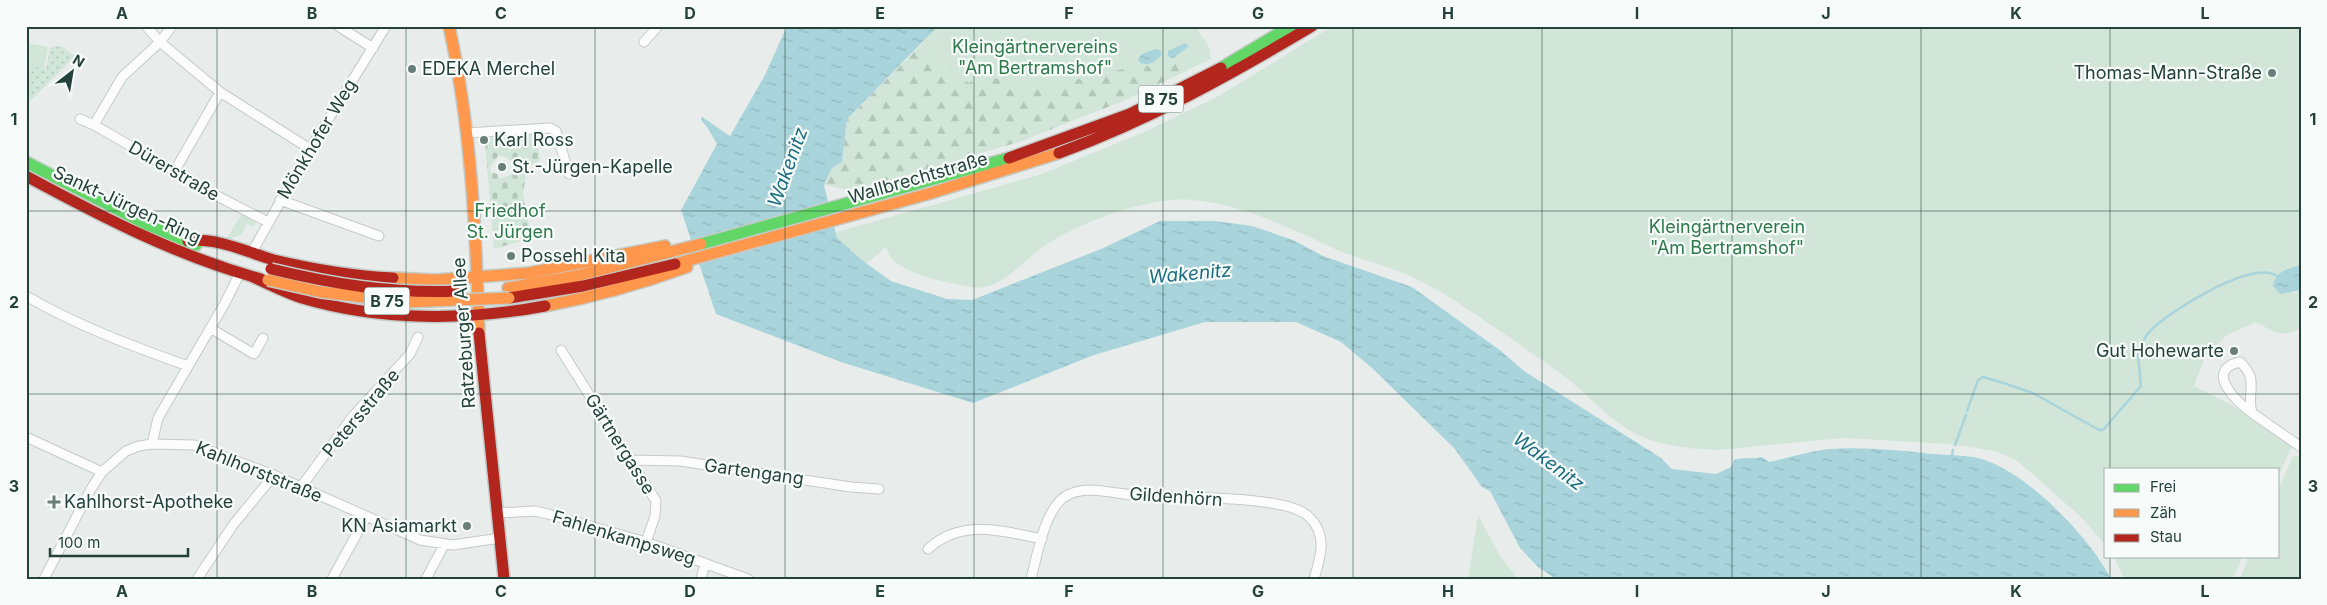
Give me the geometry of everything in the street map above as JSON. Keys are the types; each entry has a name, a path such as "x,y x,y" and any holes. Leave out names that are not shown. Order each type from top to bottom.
{"main road":[{"name":"Ratzeburger Allee","path":"449,26 460,77 466,133 478,278 480,352 504,579"},
{"name":"Wallbrechtstraße","path":"508,293 588,284 737,247 906,194 1024,154 1132,113 1209,76 1291,26"},
{"name":"Wallbrechtstraße","path":"508,293 733,235 1028,164 1136,123 1214,86 1312,26"},
{"name":"Sankt-Jürgen-Ring","path":"26,162 148,225 226,255 269,275"},
{"name":"Sankt-Jürgen-Ring","path":"26,176 144,237 253,277 269,275 373,289 508,293"},
{"path":"188,241 202,239 251,254 366,277 436,280 529,273 637,250 733,235"},
{"path":"253,277 270,287 328,305 406,314 479,314 505,312 592,297 646,284 737,247"},
{"path":"226,255 240,273"}],"street":[{"path":"146,26 160,42 220,92 310,148"},
{"path":"94,125 122,77 160,42 172,26"},
{"path":"338,26 373,48"},
{"name":"Mönkhofer Weg","path":"251,254 310,148 386,26"},
{"path":"644,42 658,26"},
{"path":"174,172 220,92"},
{"name":"Dürerstraße","path":"80,119 268,222"},
{"path":"466,133 550,128 556,131 569,174"},
{"path":"280,200 379,236"},
{"path":"152,444 158,418 240,273"},
{"path":"26,296 92,330 188,366"},
{"path":"210,328 254,354 263,338"},
{"name":"Petersstraße","path":"301,487 353,416 410,354 418,337"},
{"name":"Gärtnergasse","path":"561,350 656,502 655,516 646,542"},
{"path":"2252,413 2252,381 2240,362 2231,364 2227,369 2224,380 2227,389 2252,413 2301,447"},
{"path":"26,437 102,472 91,489 44,579"},
{"name":"Kahlhorststraße","path":"102,472 126,451 139,446 174,443 194,445 274,475 420,540 444,545 500,538"},
{"name":"Gartengang","path":"630,460 680,461 851,487 879,489"},
{"path":"197,579 233,525 274,475"},
{"name":"Gildenhörn","path":"1031,579 1052,512 1062,499 1074,492 1091,490 1284,505 1307,514 1320,531 1322,549 1314,579"},
{"name":"Fahlenkampsweg","path":"497,513 535,511 548,514 646,542 748,579"},
{"path":"332,579 366,517"},
{"path":"928,549 939,539 972,528 994,529 1042,539"},
{"path":"426,579 444,545"},
{"path":"701,579 705,563"}],"green space":[{"name":"Kleingärtnervereins \"Am Bertramshof\"","path":"936,26 1195,26 1209,47 1211,59 1128,68 1033,89 980,74 969,83 919,47"},
{"name":"Kleingärtnerverein \"Am Bertramshof\"","path":"1333,26 2301,26 2301,265 2289,268 2294,293 2301,290 2301,328 2283,334 2256,322 2227,335 2205,357 2194,386 2230,404 2292,446 2280,473 2280,468 2104,468 2104,544 2082,518 2029,471 2016,460 1996,451 1949,444 1843,438 1718,450 1663,444 1645,438 1624,427 1569,380 1497,329 1426,284 1406,274 1337,250 1267,219 1211,202 1175,200 1156,202 1114,213 1075,229 1043,247 1004,279 987,287 977,288 939,280 911,271 899,265 891,257 886,247 866,264 837,238 836,232 1039,175 1142,133 1217,97"},
{"path":"26,43 48,47 44,69 26,65"},
{"path":"61,46 75,56 26,105 26,65 46,69 50,47"},
{"path":"919,47 969,83 980,74 1033,89 1128,68 1211,59 1128,99 1022,141 854,191 824,185 832,168 842,162 847,119"},
{"name":"Friedhof St. Jürgen","path":"536,134 540,160 527,168 523,193 531,238 494,249 485,143 488,142 488,138","holes":["498,156 503,156 513,162 512,174 500,179 497,174 491,172 490,167"]},
{"path":"243,212 253,217 256,221 253,227 247,224 241,235 226,240"},
{"path":"2293,456 2301,456 2301,579 2240,579 2248,558 2280,558 2280,485"},
{"path":"1478,515 1500,556 1518,579 1468,579"},
{"path":"2114,558 2242,558 2233,579 2125,579"}],"water":[{"name":"Wakenitz","path":"787,26 938,26 847,119 842,162 832,168 824,185 837,238 863,261 891,281 947,299 972,300 1101,249 1160,221 1215,221 1252,226 1293,240 1323,256 1412,287 1501,351 1524,371 1661,458 1672,469 1716,474 1731,467 1734,460 1737,459 1762,457 1769,462 1814,451 1842,448 1893,450 1978,458 1996,465 2015,476 2054,507 2088,544 2111,579 1556,579 1538,567 1520,548 1490,491 1482,487 1454,448 1372,368 1341,342 1296,322 1205,322 1094,355 973,403 841,362 716,314 681,210 717,144 701,120 702,117 730,136 765,75"},
{"path":"1185,43 1189,46 1172,59 1168,56 1168,51"},
{"path":"1155,49 1160,50 1162,54 1157,59 1149,64 1140,63 1138,59 1142,54"},
{"path":"2301,265 2301,290 2280,294 2273,286 2276,277 2287,269"}],"waterway":[{"path":"2138,355 2144,339 2150,331 2192,300 2231,281 2249,275 2265,273 2277,276"},
{"path":"2009,385 2033,393 2099,430 2103,430 2141,386 2138,356"},
{"path":"1967,411 1978,380 1983,377 2007,384"},
{"path":"1955,445 1966,415"},
{"path":"1952,455 1953,450"}],"traffic: fast":[{"path":"1221,68 1291,26"},
{"path":"701,244 1009,158"},
{"path":"26,162 148,225 196,245"}],"traffic: slow":[{"path":"449,26 463,102 471,178 479,333"},
{"path":"675,264 928,194 1059,153"},
{"path":"508,288 576,276 701,244"},
{"path":"393,278 436,280 529,273 665,246"},
{"path":"545,306 617,289 687,267"},
{"path":"268,280 321,292 406,302 509,298"}],"traffic: jam":[{"path":"1059,153 1157,111 1251,62 1312,26"},
{"path":"1009,158 1130,114 1221,68"},
{"path":"26,176 140,234 200,259 261,279"},
{"path":"188,241 199,240 220,243 274,260 318,269 363,276 393,278"},
{"path":"509,298 583,286 675,264"},
{"path":"271,269 363,287 433,292 457,291"},
{"path":"253,277 302,298 332,306 392,315 454,316 515,311 545,306"},
{"path":"479,333 504,579"}],"place":[{"name":"EDEKA Merchel","path":"412,69"},
{"name":"Thomas-Mann-Straße","path":"2272,73"},
{"name":"Karl Ross","path":"484,140"},
{"name":"St.-Jürgen-Kapelle","path":"502,167"},
{"name":"Possehl Kita","path":"511,256"},
{"name":"Gut Hohewarte","path":"2234,351"},
{"name":"Kahlhorst-Apotheke","path":"54,502"},
{"name":"KN Asiamarkt","path":"467,526"}]}
